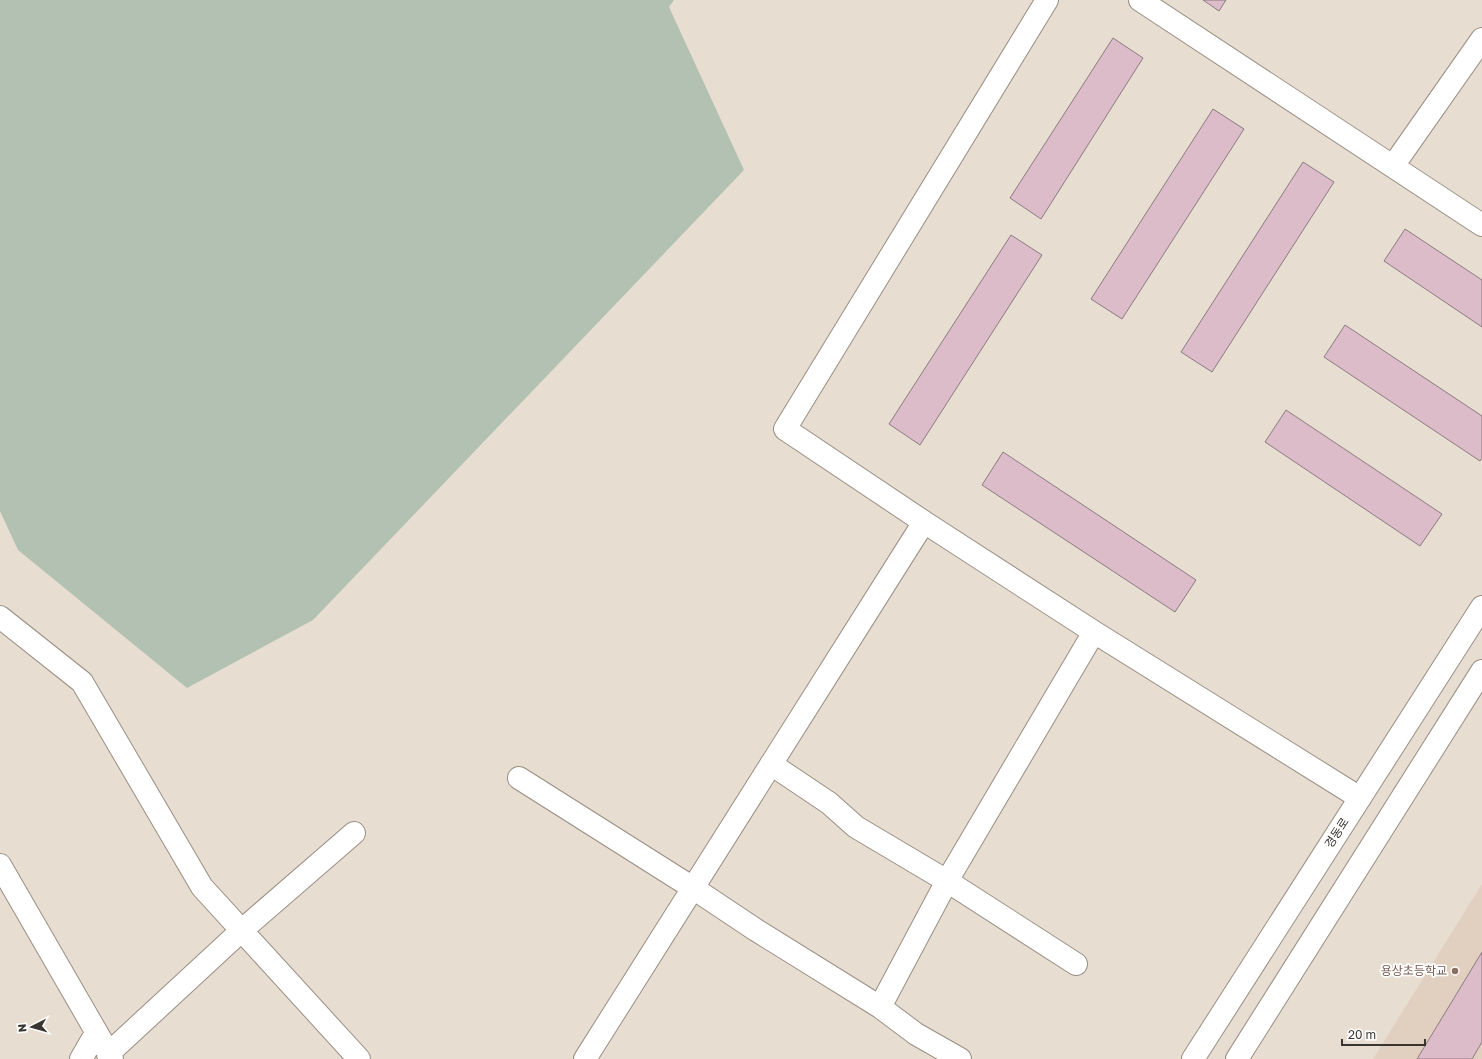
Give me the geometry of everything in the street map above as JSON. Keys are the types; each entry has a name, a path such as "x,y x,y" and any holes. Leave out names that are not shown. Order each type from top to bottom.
{"street":[{"path":"1047,0 785,429 924,522 1094,632 1360,798"},
{"path":"1140,0 1482,225"},
{"path":"1394,166 1482,39"},
{"path":"585,1059 924,522"},
{"name":"경동로","path":"1193,1059 1482,607"},
{"path":"0,617 82,682 202,887 359,1059"},
{"path":"880,1007 947,881 1094,632"},
{"path":"1237,1059 1482,671"},
{"path":"771,764 829,803 856,827 947,881 1076,964"},
{"path":"519,778 693,888 756,930 880,1007 916,1034 960,1059"},
{"path":"0,864 110,1056 241,931 354,833"},
{"path":"81,1059 96,1033"}],"shaded area":[{"name":"용상초등학교","path":"1482,884 1482,1059 1373,1059"}],"green space":[{"path":"0,0 674,0 669,7 744,170 313,620 187,688 18,550 0,511"}],"building":[{"path":"1203,0 1226,0 1219,11"},
{"path":"1113,38 1143,58 1041,219 1010,198"},
{"path":"1213,109 1244,129 1122,319 1091,299"},
{"path":"1303,162 1334,182 1212,372 1181,352"},
{"path":"1405,229 1482,280 1482,327 1384,261"},
{"path":"1011,235 1042,255 920,445 889,424"},
{"path":"1345,325 1482,416 1482,458 1480,461 1324,357"},
{"path":"1286,410 1442,514 1420,546 1265,442"},
{"path":"1003,452 1196,580 1175,612 982,485"},
{"path":"1482,952 1482,1042 1472,1059 1417,1059"}],"place":[{"name":"용상초등학교","path":"1455,971"}]}
